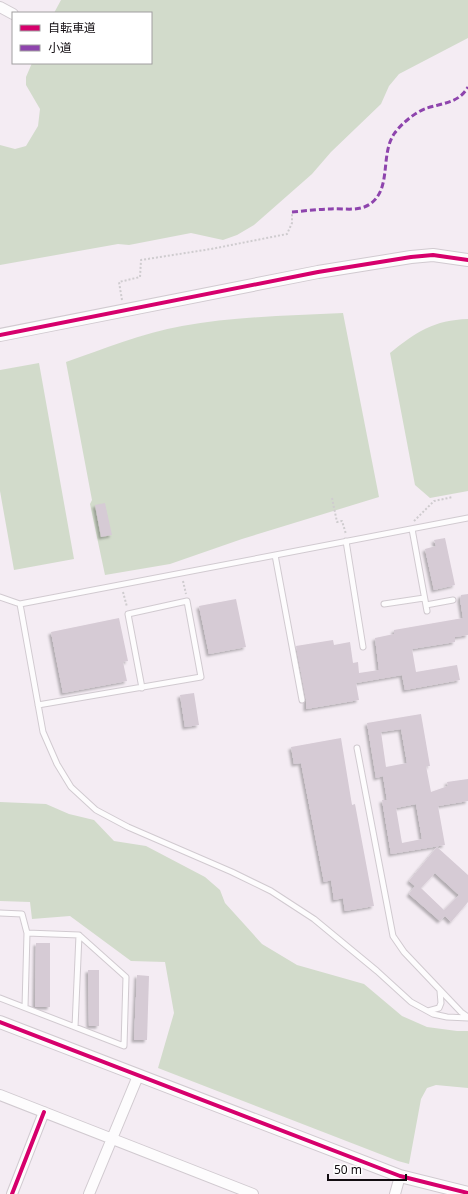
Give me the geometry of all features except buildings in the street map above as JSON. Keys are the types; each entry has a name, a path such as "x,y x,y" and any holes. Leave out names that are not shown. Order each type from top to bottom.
{"street":[{"path":"4,0 0,7 12,13"},
{"path":"0,335 318,272 418,256 433,255 468,260"},
{"path":"0,1022 400,1176 468,1193"},
{"path":"89,1194 138,1076"},
{"path":"0,1094 253,1194"},
{"path":"12,1194 44,1112"},
{"path":"395,1194 400,1176"}],"lane":[{"path":"0,597 20,604 468,518"},
{"path":"412,529 427,612"},
{"path":"347,541 363,646"},
{"path":"275,555 302,700"},
{"path":"384,604 424,598"},
{"path":"426,605 453,600"},
{"path":"38,705 142,688 201,677 187,601 128,614 142,688"},
{"path":"20,604 43,732 57,764 71,787 96,810 128,827 232,872 271,891 314,919 377,971 411,1002 428,1011 447,1017 468,1018"},
{"path":"357,748 393,936 404,952 468,1018"},
{"path":"0,913 22,914 27,933 25,1007"},
{"path":"0,998 124,1046 126,977 79,935 27,933"},
{"path":"75,1027 79,935"},
{"path":"428,1011 439,1008 442,1003 440,990"}],"path":[{"path":"122,302 119,282 140,277 141,260 211,249 287,234 292,223 292,212"},
{"path":"412,529 411,524 434,501 454,497"},
{"path":"332,498 337,522 342,521 347,541"},
{"path":"181,572 187,601"},
{"path":"121,584 128,614"}],"green space":[{"path":"61,0 468,0 468,38 399,74 389,86 381,104 331,152 312,174 254,225 237,235 223,240 191,233 129,245 118,244 0,265 0,145 15,149 26,146 38,126 40,109 26,85 26,77 32,64 152,64 152,12 55,12"},
{"path":"343,313 379,497 242,539 170,564 105,575 90,504 92,500 66,362 138,337 182,326 242,318"},
{"path":"468,319 468,491 430,498 415,485 390,353 408,339 426,328 445,322"},
{"path":"39,363 74,559 14,570 0,491 0,370"},
{"path":"0,802 46,804 69,814 94,820 114,841 146,846 205,877 220,890 225,903 262,944 297,965 364,984 402,1016 427,1027 468,1031 468,1088 436,1085 427,1088 421,1099 409,1164 158,1068 174,1013 165,962 131,961 70,916 32,919 30,902 0,901"}],"marked path":[{"path":"292,212 321,209 356,209 370,204 377,198 381,190 384,181 387,152 390,142 397,130 404,122 418,112 455,99 468,87"}],"cycle path":[{"path":"0,335 318,272 411,257 433,255 468,260"},
{"path":"0,1022 400,1176 468,1193"},
{"path":"12,1194 44,1112"}]}
